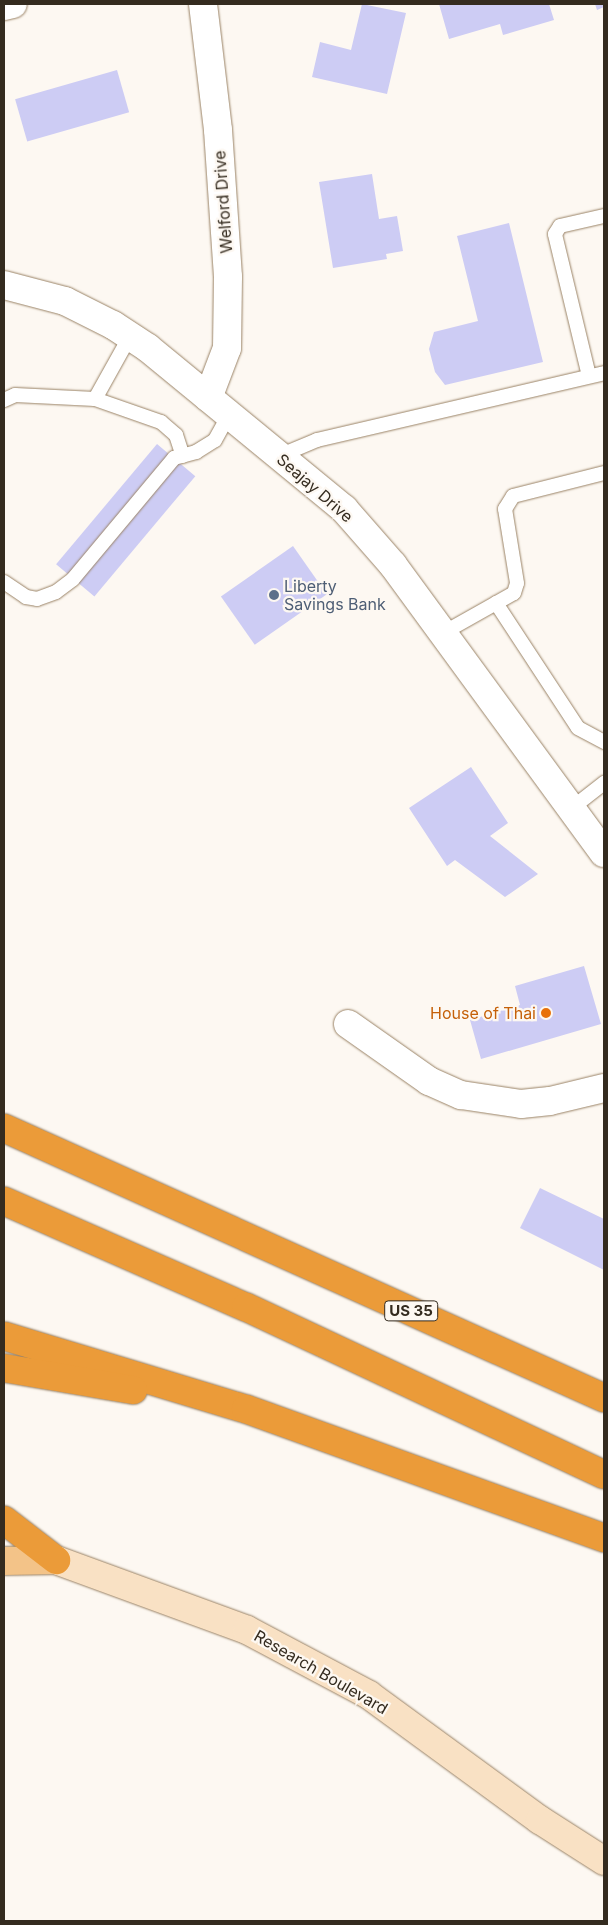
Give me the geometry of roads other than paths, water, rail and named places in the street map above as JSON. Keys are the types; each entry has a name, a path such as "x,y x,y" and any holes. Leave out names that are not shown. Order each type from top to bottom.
{"highway":[{"name":"US 35","path":"4,1128 604,1398"},
{"path":"4,1201 246,1307 604,1475"},
{"path":"4,1336 246,1409 604,1538"},
{"path":"4,1368 246,1409"},
{"path":"4,1520 56,1560"}],"main road":[{"name":"Research Boulevard","path":"4,1549 56,1560 247,1630 369,1695 540,1820 604,1861"},
{"path":"4,1561 56,1560"}],"street":[{"path":"4,6 13,4"},
{"name":"Welford Drive","path":"204,4 218,130 228,277 227,348 218,406"},
{"name":"Seajay Drive","path":"4,285 65,301 130,336 344,509 393,565 604,853"},
{"path":"348,1024 429,1081 461,1095 521,1104 550,1102 604,1088"}],"lane":[{"path":"589,376 556,234 560,226 604,216"},
{"path":"95,399 130,336"},
{"path":"279,456 317,440 604,372"},
{"path":"4,400 16,396 95,399 161,422 176,435 182,456"},
{"path":"4,582 26,597 37,599 56,592 74,579 174,458 196,452 215,440 218,406"},
{"path":"443,633 514,593 517,583 505,509 513,496 604,473"},
{"path":"496,603 578,728 604,742"},
{"path":"572,808 604,783"}],"place":[{"name":"Liberty Savings Bank","path":"274,595"},
{"name":"House of Thai","path":"546,1013"}]}
